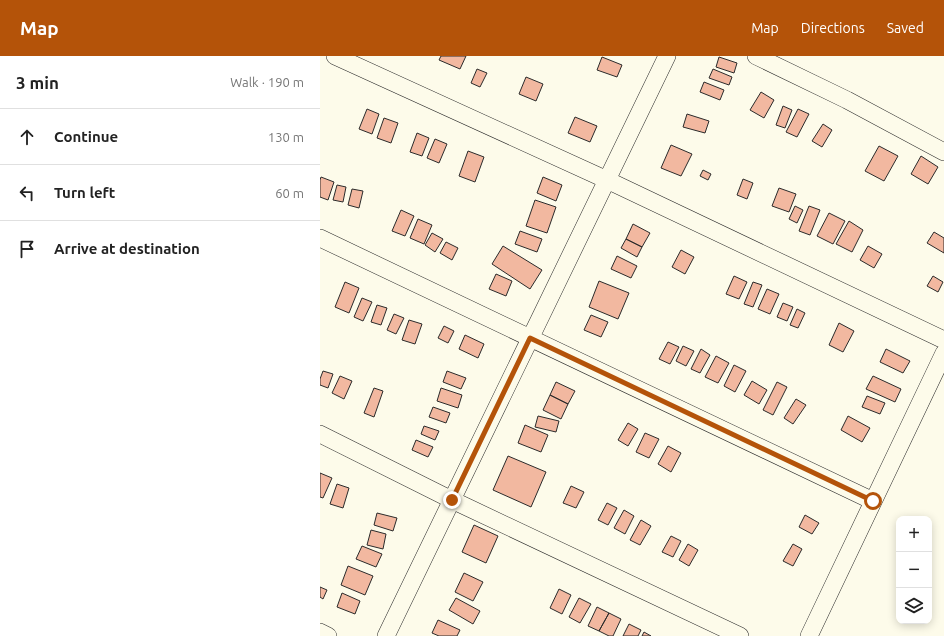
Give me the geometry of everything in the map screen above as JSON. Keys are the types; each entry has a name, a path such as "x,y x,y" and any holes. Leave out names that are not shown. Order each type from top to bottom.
{"street":[{"path":"335,56 607,180 944,340"},
{"path":"386,636 667,56"},
{"path":"756,56 847,100 944,152"},
{"path":"320,238 873,501"},
{"path":"809,636 944,353"},
{"path":"320,434 452,500 740,636"},
{"path":"320,632 328,636"}],"building":[{"path":"441,56 466,56 460,69 439,60"},
{"path":"602,57 622,65 617,77 597,70"},
{"path":"719,57 737,63 734,73 716,67"},
{"path":"477,69 487,73 480,87 471,83"},
{"path":"713,69 732,77 729,85 709,78"},
{"path":"526,77 543,84 536,101 519,94"},
{"path":"704,82 724,90 720,100 700,92"},
{"path":"761,92 774,100 764,118 750,110"},
{"path":"783,106 792,110 785,128 776,125"},
{"path":"367,109 379,114 372,134 359,129"},
{"path":"798,109 809,114 797,137 786,132"},
{"path":"687,114 709,121 705,133 683,127"},
{"path":"575,117 597,126 590,142 568,133"},
{"path":"384,118 398,123 391,143 377,138"},
{"path":"823,124 832,130 822,147 812,141"},
{"path":"417,133 429,138 422,156 410,152"},
{"path":"435,139 447,144 439,163 427,158"},
{"path":"671,145 692,154 681,176 661,168"},
{"path":"879,146 898,156 884,181 865,171"},
{"path":"468,151 484,157 475,182 459,176"},
{"path":"921,156 938,167 928,184 911,174"},
{"path":"703,170 711,174 708,180 700,176"},
{"path":"321,177 334,182 328,200 320,197"},
{"path":"543,177 562,185 556,201 537,193"},
{"path":"743,179 753,183 747,199 737,195"},
{"path":"337,185 346,187 343,202 333,200"},
{"path":"779,188 796,194 789,212 772,206"},
{"path":"352,189 363,191 359,208 348,205"},
{"path":"535,200 556,207 547,233 526,226"},
{"path":"795,206 803,210 797,223 789,219"},
{"path":"809,206 820,210 810,235 799,231"},
{"path":"401,210 414,216 405,236 392,231"},
{"path":"829,213 845,221 833,244 817,236"},
{"path":"418,219 432,225 424,244 410,238"},
{"path":"849,221 863,230 852,252 836,244"},
{"path":"633,224 650,233 642,247 626,239"},
{"path":"520,231 542,239 537,252 515,244"},
{"path":"934,232 944,238 944,253 927,243"},
{"path":"432,233 443,239 435,252 425,245"},
{"path":"626,239 642,247 637,257 621,248"},
{"path":"446,242 458,248 452,260 440,253"},
{"path":"503,246 542,270 530,289 492,264"},
{"path":"868,246 882,254 874,268 860,260"},
{"path":"681,250 694,257 685,274 672,267"},
{"path":"617,256 637,266 631,278 611,269"},
{"path":"496,274 512,281 506,296 489,289"},
{"path":"734,276 747,282 739,299 726,294"},
{"path":"933,276 943,282 938,292 927,286"},
{"path":"599,281 629,293 618,319 589,307"},
{"path":"345,282 359,288 349,313 335,307"},
{"path":"753,282 762,285 753,307 744,304"},
{"path":"767,289 779,294 770,314 758,309"},
{"path":"362,298 372,302 363,321 354,317"},
{"path":"783,303 793,307 787,321 777,317"},
{"path":"377,305 387,308 381,325 371,322"},
{"path":"797,309 805,313 798,328 790,325"},
{"path":"394,314 404,318 396,334 387,330"},
{"path":"591,315 608,322 601,337 584,330"},
{"path":"409,320 422,324 415,344 402,340"},
{"path":"839,323 854,331 843,352 829,345"},
{"path":"444,326 454,331 448,343 438,338"},
{"path":"465,335 484,344 478,358 459,349"},
{"path":"668,342 679,347 670,364 659,359"},
{"path":"683,346 694,351 686,366 676,361"},
{"path":"701,349 710,355 700,373 691,369"},
{"path":"886,349 910,361 903,373 880,362"},
{"path":"716,356 729,363 718,383 705,377"},
{"path":"734,365 746,371 735,392 724,386"},
{"path":"323,371 333,374 328,388 320,385 320,379"},
{"path":"447,371 466,378 461,389 443,382"},
{"path":"340,376 352,381 344,399 332,393"},
{"path":"873,376 901,389 895,402 866,389"},
{"path":"752,381 767,390 759,404 744,395"},
{"path":"556,382 575,391 568,404 550,395"},
{"path":"777,382 787,387 773,415 763,410"},
{"path":"374,388 383,391 374,417 364,413"},
{"path":"441,388 462,395 458,408 437,401"},
{"path":"550,395 568,404 561,419 543,410"},
{"path":"867,396 885,403 880,414 862,407"},
{"path":"796,399 806,405 793,424 784,418"},
{"path":"433,407 450,413 446,423 429,417"},
{"path":"538,416 559,421 556,432 535,427"},
{"path":"848,416 870,428 862,442 841,430"},
{"path":"628,423 638,429 628,446 618,440"},
{"path":"525,425 548,435 541,452 518,443"},
{"path":"424,426 439,431 435,440 421,434"},
{"path":"645,433 659,439 649,458 636,452"},
{"path":"416,440 433,447 428,457 412,450"},
{"path":"668,446 681,453 671,472 658,464"},
{"path":"508,456 546,472 531,507 493,490"},
{"path":"320,473 332,478 323,498 320,497"},
{"path":"337,484 349,488 343,508 330,504"},
{"path":"571,486 584,492 576,508 563,503"},
{"path":"607,503 617,508 608,525 598,520"},
{"path":"624,510 634,516 625,534 614,528"},
{"path":"377,513 397,518 393,531 374,525"},
{"path":"805,515 819,523 812,534 799,527"},
{"path":"641,520 651,526 640,545 630,540"},
{"path":"474,525 498,536 486,563 462,552"},
{"path":"371,530 386,534 383,549 367,545"},
{"path":"671,536 681,541 673,557 662,552"},
{"path":"688,544 698,550 689,566 679,560"},
{"path":"793,544 802,549 793,566 783,561"},
{"path":"362,546 382,554 376,567 356,559"},
{"path":"348,566 373,576 365,595 341,585"},
{"path":"464,573 483,582 473,601 455,592"},
{"path":"320,587 327,590 323,599 320,597"},
{"path":"559,589 571,595 562,614 550,608"},
{"path":"342,593 360,601 355,614 337,607"},
{"path":"456,598 480,611 473,624 449,610"},
{"path":"579,598 591,604 580,623 569,617"},
{"path":"597,607 609,613 599,631 588,626"},
{"path":"609,613 621,619 613,636 609,636 599,631"},
{"path":"438,620 460,630 457,636 439,636 432,633"},
{"path":"629,624 641,630 638,636 623,636"},
{"path":"644,632 651,636 642,636"}],"route":[{"path":"452,500 530,338 873,501"}]}
